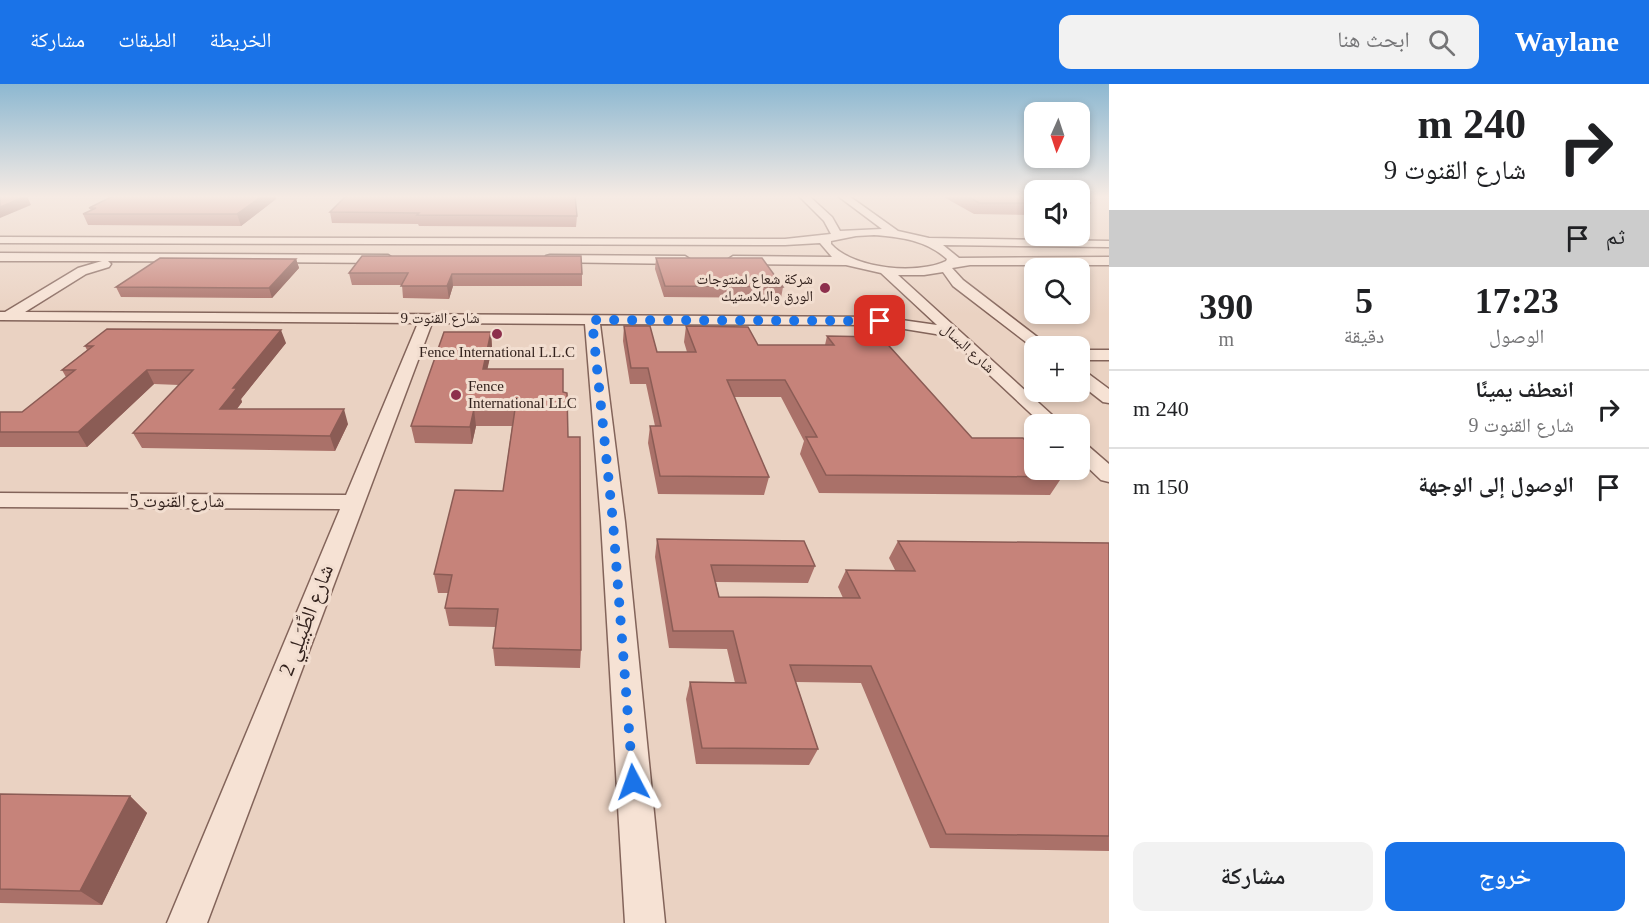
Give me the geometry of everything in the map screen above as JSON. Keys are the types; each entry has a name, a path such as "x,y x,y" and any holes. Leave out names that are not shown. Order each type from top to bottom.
{"street":[{"path":"0,240 785,242 846,235"},
{"path":"900,235 947,243 1109,244"},
{"path":"832,237 825,244 828,250 849,261 884,270 920,272 948,265 997,260 1109,261"},
{"path":"922,240 948,251 953,258 948,265"},
{"path":"0,257 402,259"},
{"path":"71,258 81,263 82,271"},
{"path":"3,316 82,271 130,258"},
{"path":"532,259 697,260"},
{"path":"721,260 849,261"},
{"path":"948,265 958,283 1028,336"},
{"name":"شارع البسال","path":"884,270 1042,414"},
{"name":"شارع القنوت 9","path":"3,316 880,321 902,318 924,307"},
{"name":"شارع الطِّبَيلِي 2","path":"187,923 427,318"},
{"path":"592,320 613,522 645,923"},
{"name":"شارع القنوت 9","path":"880,321 951,332"},
{"path":"1090,355 1109,356"},
{"path":"1090,384 1109,398"},
{"path":"1090,458 1109,475"},
{"name":"شارع القنوت 5","path":"0,500 353,502"}],"building":[{"path":"362,256 581,256 582,274 452,274 447,286 401,286 408,273 349,273"},
{"path":"160,258 296,259 269,288 116,287"},
{"path":"656,258 762,258 783,287 665,286"},
{"path":"624,326 650,326 657,352 696,352 686,326 748,327 758,345 834,345 827,336 881,337 972,438 1023,438 1024,477 826,475 806,437 817,437 785,380 727,380 769,477 660,476 650,426 661,426 648,368 631,368"},
{"path":"107,329 281,330 233,388 237,388 220,409 344,409 330,436 133,433 193,370 147,370 78,432 0,432 0,412 22,412 75,370 62,370 93,346 85,346"},
{"path":"444,332 491,332 483,369 563,369 563,392 567,393 568,437 580,437 581,650 493,648 498,609 445,608 452,575 434,574 455,490 503,491 515,409 474,409 470,427 411,426"},
{"path":"657,539 804,541 815,566 711,565 719,597 860,598 846,570 915,571 898,541 1109,543 1109,836 946,834 871,666 790,665 818,749 702,748 690,682 746,683 733,631 673,631"},
{"path":"0,794 130,796 80,891 0,889"}],"place":[{"name":"شركة شعاع لمنتوجات الورق والبلاستيك","path":"825,288"},
{"name":"Fence International L.L.C","path":"497,334"},
{"name":"Fence International LLC","path":"456,395"}],"route":[{"path":"633,782 613,522 592,320 880,321"}]}
